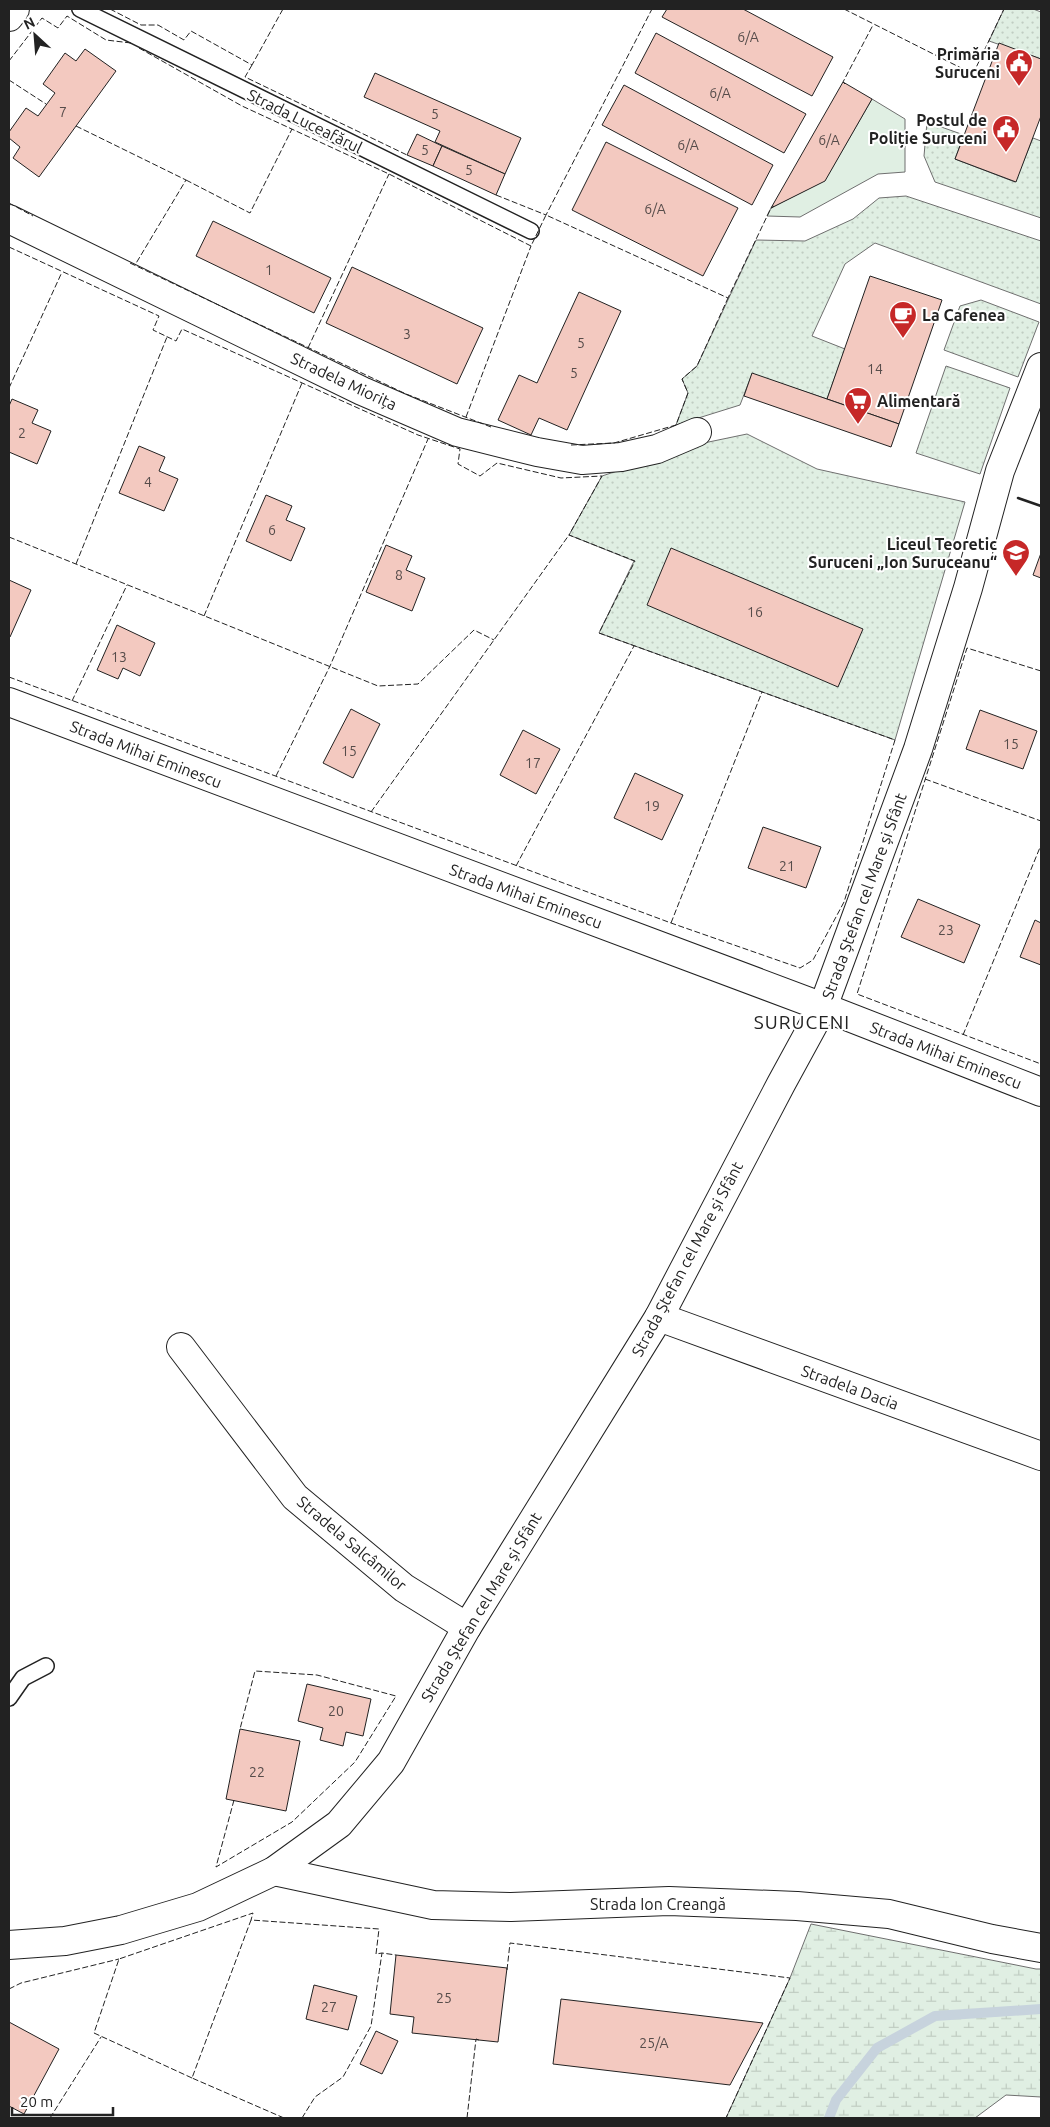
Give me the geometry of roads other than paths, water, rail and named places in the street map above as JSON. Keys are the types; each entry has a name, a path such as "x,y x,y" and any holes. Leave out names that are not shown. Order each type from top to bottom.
{"street":[{"path":"9,17 15,9"},
{"name":"Stradela Miorița","path":"9,219 362,391 457,432 537,452 582,460 622,457 658,449 697,432"},
{"name":"Strada Ștefan cel Mare și Sfânt","path":"9,1945 65,1941 121,1930 198,1907 274,1871 338,1824 391,1762 467,1627 659,1317 780,1084 823,1007 918,749 968,588 1000,471 1041,367"},
{"name":"Strada Mihai Eminescu","path":"9,702 823,1007 1041,1092"},
{"name":"Stradela Dacia","path":"659,1317 1041,1456"},
{"name":"Stradela Salcâmilor","path":"181,1347 295,1497 404,1588 467,1627"},
{"name":"Strada Ion Creangă","path":"274,1871 433,1905 511,1907 669,1901 797,1906 889,1914 992,1939 1041,1948"}],"lane":[{"name":"Strada Luceafărul","path":"80,9 531,231"},
{"path":"9,1698 24,1678 46,1666"}],"waterway":[{"path":"829,2118 836,2100 877,2048 935,2016 1041,2009"}],"place":[{"name":"Primăria Suruceni","path":"1019,87"},
{"name":"Postul de Poliție Suruceni","path":"1006,153"},
{"name":"La Cafenea","path":"903,339"},
{"name":"Alimentară","path":"858,425"},
{"name":"Liceul Teoretic Suruceni „Ion Suruceanu“","path":"1016,577"}],"district":[{"name":"SURUCENI","path":"802,1022"}]}
